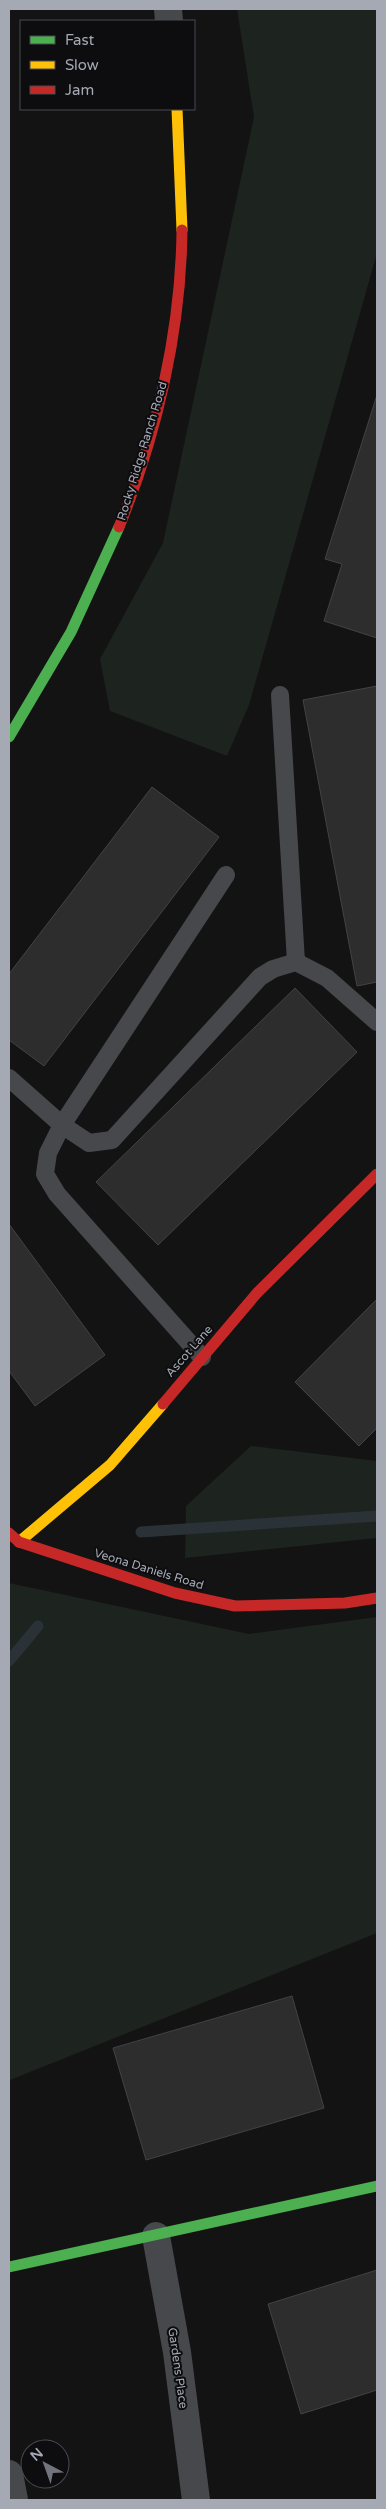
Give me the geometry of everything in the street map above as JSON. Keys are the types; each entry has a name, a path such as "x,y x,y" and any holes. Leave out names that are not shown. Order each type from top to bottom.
{"street":[{"name":"Rocky Ridge Ranch Road","path":"9,737 49,672 90,596 121,522 153,420 162,386 179,288 182,208 177,110"},
{"name":"Ascot Lane","path":"19,1542 110,1465 257,1293 377,1174"},
{"name":"Veona Daniels Road","path":"9,1533 19,1542 175,1593 235,1606 345,1603 377,1598"},
{"path":"9,2267 377,2186"},
{"name":"Gardens Place","path":"156,2236 177,2352 196,2500"},
{"path":"9,2474 14,2500"}],"lane":[{"path":"280,695 296,962"},
{"path":"202,1357 57,1194 44,1174 48,1153 62,1125 226,875"},
{"path":"9,1078 62,1125 89,1143 112,1140 260,977 273,968 296,962 328,978 377,1022"}],"shaded area":[{"path":"237,9 377,9 377,253 249,705 227,756 110,711 100,659 163,543 254,117"},
{"path":"251,1446 377,1461 377,1538 185,1558 186,1506"},
{"path":"9,1583 249,1634 377,1617 377,1933 10,2080"}],"building":[{"path":"377,395 377,638 324,621 342,564 325,559"},
{"path":"377,686 377,982 357,986 303,700"},
{"path":"152,787 219,837 44,1066 9,1040 9,974"},
{"path":"295,988 357,1052 158,1245 96,1182"},
{"path":"9,1224 105,1355 35,1406 9,1371"},
{"path":"377,1299 377,1428 359,1446 295,1382"},
{"path":"292,1996 324,2108 146,2160 113,2048"},
{"path":"377,2270 377,2390 301,2414 268,2304"}],"waterway":[{"path":"141,1532 377,1516"},
{"path":"9,1661 38,1626"}],"traffic: fast":[{"path":"9,737 71,632 119,527"},
{"path":"9,2267 377,2186"}],"traffic: slow":[{"path":"177,110 182,230"},
{"path":"19,1542 110,1465 163,1404"}],"traffic: jam":[{"path":"119,527 145,456 164,382 177,306 182,230"},
{"path":"163,1404 257,1293 377,1174"},
{"path":"9,1533 19,1542 175,1593 235,1606 345,1603 377,1598"}]}
